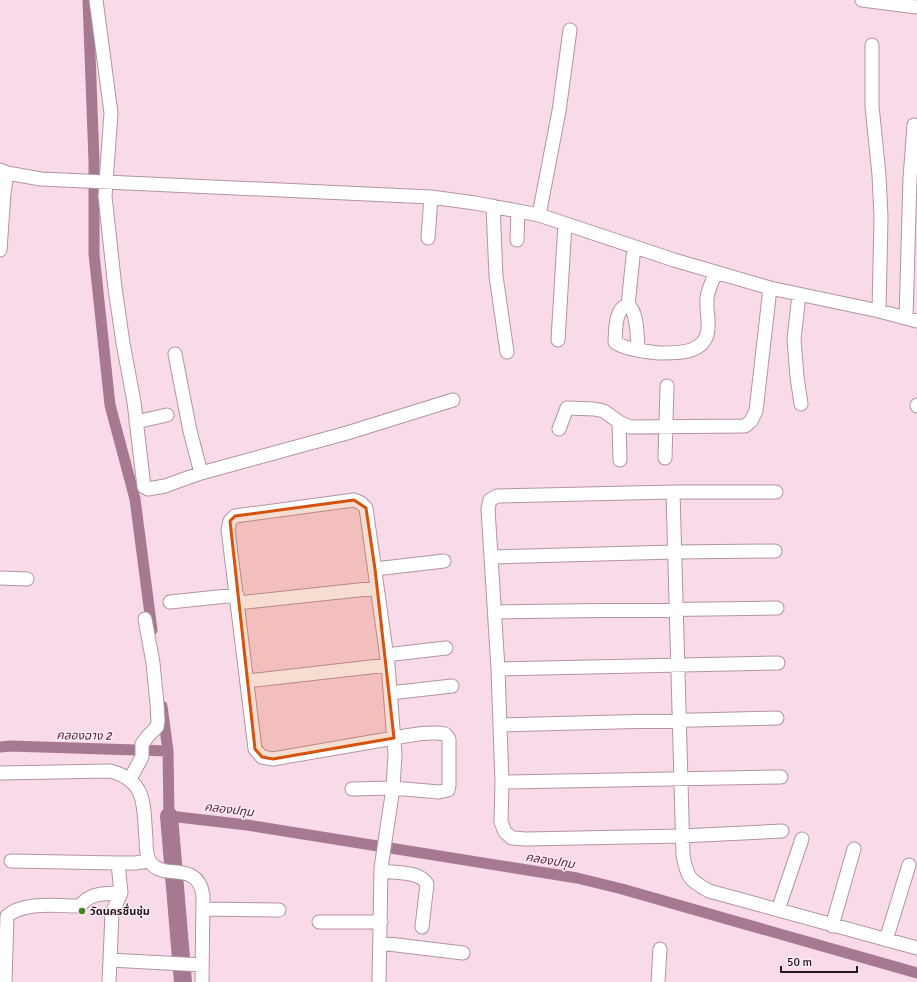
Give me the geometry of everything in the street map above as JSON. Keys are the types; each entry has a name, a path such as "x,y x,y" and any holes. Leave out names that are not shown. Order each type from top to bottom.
{"street":[{"path":"96,0 111,113 98,182 105,196 115,288 134,402 144,487 148,489 166,486 201,472 347,433 453,400"},
{"path":"862,0 887,1 917,7"},
{"path":"539,215 559,111 570,30"},
{"path":"872,45 872,106 879,175 881,217 879,311"},
{"path":"0,250 4,171 41,179 431,197 493,206 539,215 634,247 770,288 879,311 912,320 914,125"},
{"path":"428,238 431,197"},
{"path":"493,206 496,276 507,352"},
{"path":"517,240 518,211"},
{"path":"558,340 565,224"},
{"path":"628,306 634,247"},
{"path":"638,349 635,314 632,308 623,306 618,316 615,342 622,346 655,353 684,353 695,349 704,340 708,330 707,296 716,272"},
{"path":"559,429 565,411 567,408 571,407 604,411 619,422 630,427 745,426 751,421 756,411 770,288"},
{"path":"799,295 794,339 801,404"},
{"path":"175,354 190,431 201,472"},
{"path":"665,458 667,386"},
{"path":"136,422 167,415"},
{"path":"619,422 620,460"},
{"path":"776,492 673,492 497,496 490,500 488,509 498,670 502,782 501,822 505,832 512,838 526,839 682,836 782,831"},
{"path":"673,492 682,836 686,871 695,883 709,892 917,948"},
{"path":"352,789 393,788 439,792 448,790 449,739 445,734 431,733 394,738 272,759 262,757 256,749 228,529 230,522 235,516 354,500 361,503 366,508 387,660 394,738 395,754 393,788 381,869 379,982"},
{"path":"492,558 675,552 775,551"},
{"path":"375,569 444,561"},
{"path":"0,578 27,579"},
{"path":"170,602 238,599 377,588"},
{"path":"495,612 777,608"},
{"path":"130,779 148,736 157,727 158,721 153,663 146,619"},
{"path":"247,681 387,660 446,648"},
{"path":"498,670 778,663"},
{"path":"390,693 452,686"},
{"path":"500,725 777,718"},
{"path":"0,773 110,771 130,779 139,789 143,800 147,852 150,861 156,867 164,870 185,872 193,876 201,887 203,909 202,982"},
{"path":"502,782 781,777"},
{"path":"778,910 802,838"},
{"path":"832,926 854,849"},
{"path":"11,861 135,863 150,861"},
{"path":"109,982 112,913 121,893 118,863"},
{"path":"886,940 909,865"},
{"path":"381,869 417,875 427,884 422,927"},
{"path":"4,982 7,916 11,912 28,906 80,906 92,895 121,893"},
{"path":"203,909 280,910"},
{"path":"320,922 381,922"},
{"path":"380,943 463,953"},
{"path":"658,982 660,949"},
{"path":"110,960 202,964"}],"highlighted area":[{"path":"354,500 366,508 375,569 394,738 273,759 262,757 255,749 230,521 235,516"}],"waterway":[{"path":"88,0 94,161 94,254 110,405 135,499 152,630"},
{"name":"คลองปทุม","path":"162,706 168,751 169,816 247,825 577,878 622,889 917,973"},
{"name":"คลองฉาง 2","path":"0,747 10,746 168,751"},
{"path":"169,816 183,982"}],"place":[{"name":"วัดนครชื่นชุ่ม","path":"82,911"}]}
